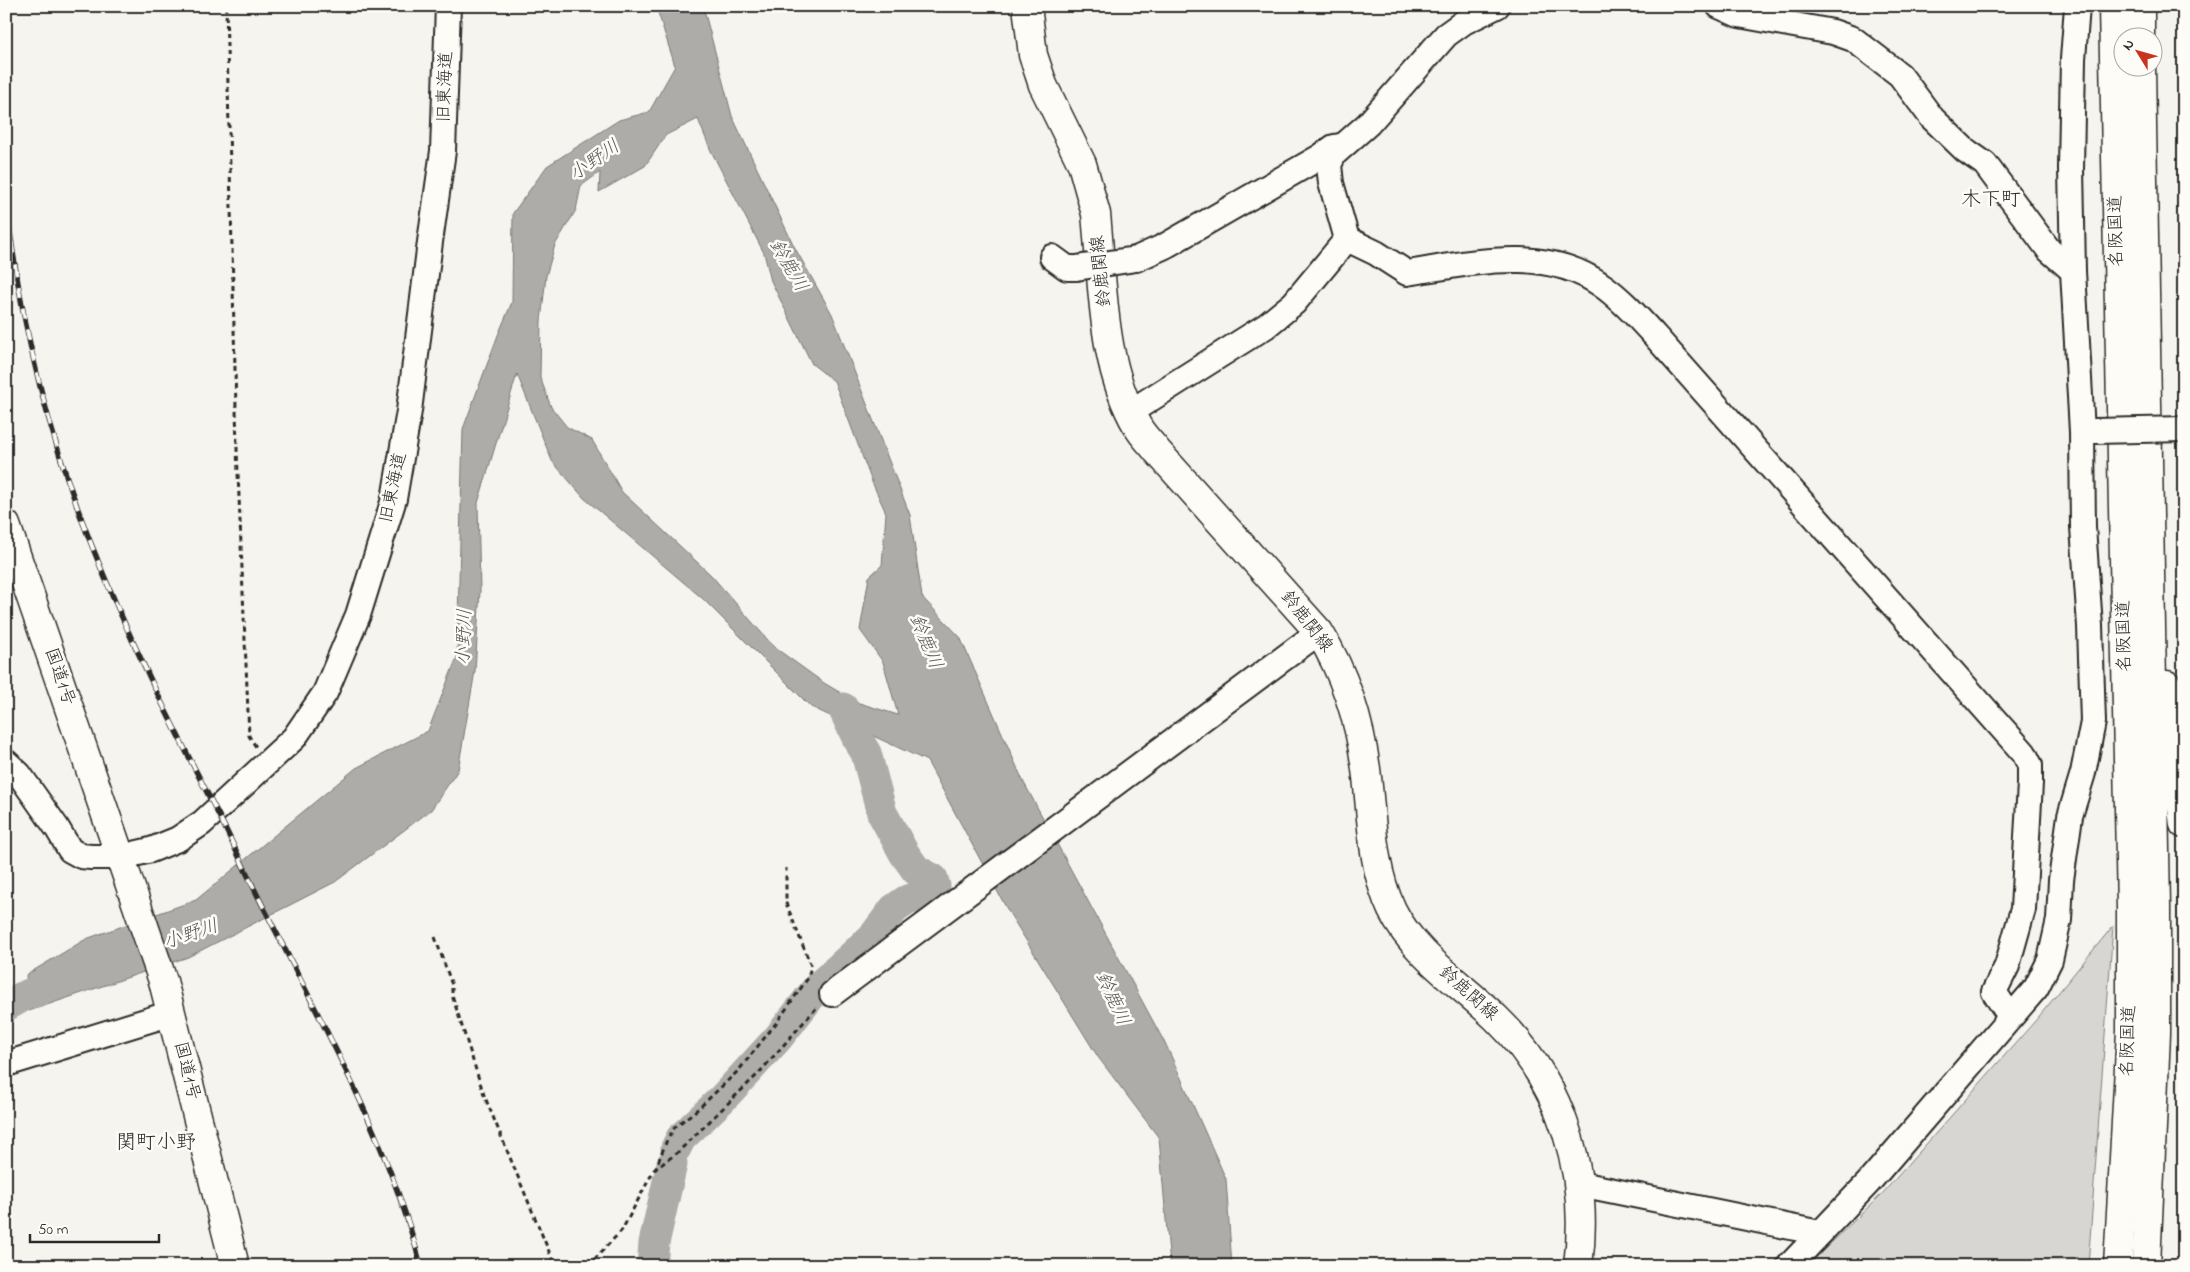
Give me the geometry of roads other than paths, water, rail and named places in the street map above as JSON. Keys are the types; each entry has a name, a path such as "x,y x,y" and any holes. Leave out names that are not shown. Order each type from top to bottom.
{"main road":[{"name":"鈴鹿関線","path":"1027,6 1033,55 1043,85 1082,164 1092,195 1096,214 1109,351 1130,412 1138,428 1157,451 1319,632 1343,675 1358,724 1367,776 1371,831 1376,858 1383,886 1392,909 1421,952 1496,1018 1519,1043 1540,1074 1570,1138 1580,1184 1582,1213 1578,1266"},
{"name":"名阪国道","path":"2113,6 2131,900 2131,1031 2118,1266"},
{"path":"2140,6 2140,28"},
{"name":"名阪国道","path":"2141,78 2156,907 2156,1014 2146,1266"},
{"name":"国道1号","path":"6,525 163,981 230,1259"},
{"path":"2149,534 2184,824"},
{"path":"2109,1266 2122,1109 2131,1031"}],"street":[{"name":"旧東海道","path":"6,762 19,774 70,850 81,856 125,868 152,850 178,839 202,823 294,738 325,693 358,615 394,499 410,412 443,151 448,6"},
{"path":"1497,6 1464,22 1446,35 1368,124 1334,154 1330,165 1331,183 1347,239 1376,253 1407,273 1500,259 1538,261 1570,268 1603,286 1624,303 1655,336 2024,753 2030,765 2030,783 2023,909 2007,966 1994,992 2010,1016"},
{"path":"1719,6 1739,15 1833,32 1853,39 1900,74 1932,118 1965,150 1985,164 2049,250 2073,271"},
{"path":"1789,1266 1870,1182 2010,1016 2036,988 2050,960 2058,920 2061,880 2070,816 2083,773 2093,722 2090,626 2083,527 2088,432 2073,271 2071,168 2073,59 2077,6"},
{"path":"1052,257 1067,268 1136,260 1174,241 1320,157 1334,147 1344,145"},
{"path":"1130,412 1266,326 1294,302 1347,239"},
{"path":"2088,432 2184,429"},
{"path":"832,994 1319,632"},
{"path":"6,1064 172,1013"},
{"path":"1580,1184 1820,1233"}],"water":[{"name":"鈴鹿川","path":"656,6 703,6 732,116 795,248 832,314 910,515 922,597 960,637 1023,781 1167,1047 1226,1179 1232,1266 1170,1266 1159,1138 1098,1057 1008,911 927,761 811,707 702,598 584,498 552,461 517,374 478,503 480,591 475,671 458,770 431,810 335,882 188,957 29,1011 26,975 86,939 196,900 356,768 428,731 457,657 463,429 512,302 513,213 547,166 619,120 649,112 675,66","holes":["698,119 710,149 764,253 771,281 812,364 834,381 872,482 886,513 882,565 869,577 860,630 883,662 898,715 856,702 824,683 774,647 711,575 622,492 592,440 567,427 551,407 540,377 541,321 546,276 555,245 576,210 581,186 600,172 599,192 645,166 666,135"]}],"waterway":[{"path":"676,1148 681,1138 722,1099 778,1038 817,988 873,937 894,909 907,900 928,895 935,886 933,879 916,870 904,853 882,813 866,753 843,708"},
{"name":"小野川","path":"6,1006 22,997 67,978"},
{"path":"652,1266 654,1243 672,1164"}],"railway":[{"path":"6,199 19,286 37,373 61,458 90,541 118,609 149,676 353,1085 391,1174 421,1266"}],"district":[{"name":"木下町","path":"1991,200"},
{"name":"関町小野","path":"156,1143"}]}
